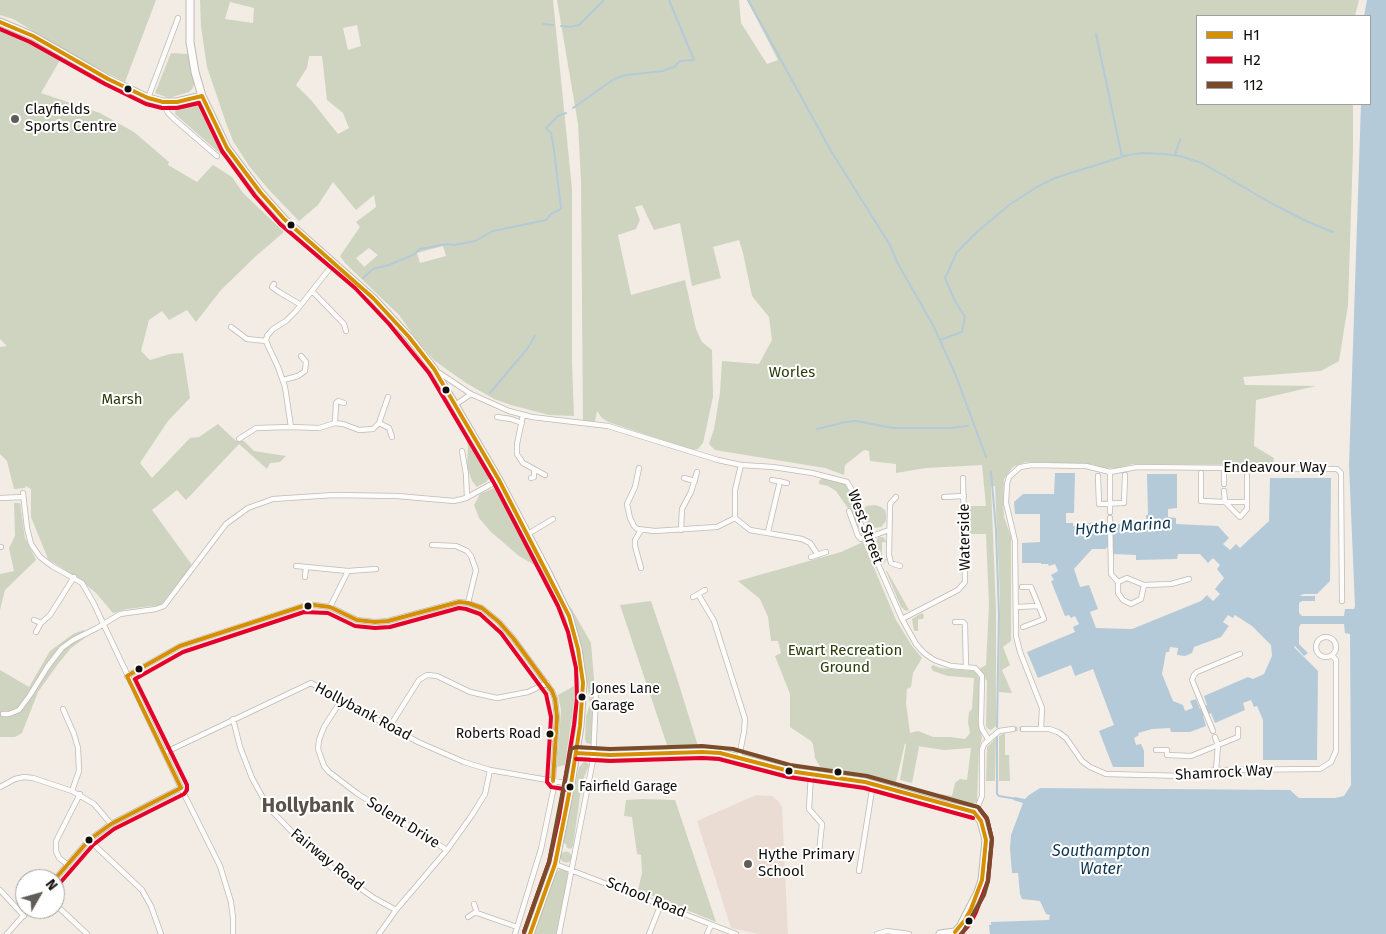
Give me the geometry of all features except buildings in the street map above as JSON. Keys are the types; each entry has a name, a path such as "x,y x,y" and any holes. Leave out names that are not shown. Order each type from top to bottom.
{"street":[{"path":"190,0 190,42 195,72 202,96 226,148 250,180 284,219 359,283 394,320 434,369 499,480 564,603 578,649 583,698 571,784 555,864 530,934"},
{"path":"148,98 178,18"},
{"path":"0,22 33,36 108,79 148,98 163,102 177,102 202,96"},
{"path":"163,102 168,113 217,156"},
{"path":"291,427 288,398 283,380 266,341 270,332 292,316 334,263"},
{"path":"266,291 273,285 301,305"},
{"path":"312,291 344,324 346,331"},
{"path":"231,327 247,339 266,341"},
{"path":"283,380 298,376 304,371 306,362 301,356"},
{"name":"West Street","path":"434,369 496,407 523,415 608,426 741,466 793,470 838,478 847,482 854,494 857,516 909,632 924,653 943,664 966,667"},
{"path":"455,405 472,394"},
{"path":"239,439 256,428 319,428 335,423 366,431 373,429 379,423 387,400 379,400"},
{"path":"335,423 336,403 338,401 344,403"},
{"path":"523,415 517,444 517,454 523,463 545,475"},
{"path":"497,417 522,423"},
{"path":"379,423 389,428 392,437"},
{"path":"462,451 467,497"},
{"name":"Endeavour Way","path":"1041,729 1042,708 1017,644 1015,541 1006,503 1009,477 1020,467 1032,465 1086,466 1110,472 1137,467 1334,468 1340,471 1342,601"},
{"path":"734,518 735,490 741,466"},
{"path":"639,468 635,488 627,504 627,509 634,526 641,530 681,530 717,527 734,518"},
{"path":"1224,468 1224,484"},
{"path":"531,478 534,476 534,469"},
{"path":"681,530 682,509 695,481 697,472"},
{"path":"1110,472 1111,574 1118,582 1118,593 1128,604 1141,599 1144,585"},
{"path":"1201,473 1201,502 1247,502"},
{"path":"1098,476 1098,504 1124,504 1125,475"},
{"path":"1224,490 1225,502 1240,517 1247,509 1247,476"},
{"path":"684,478 695,481"},
{"name":"Waterside","path":"902,619 958,590 966,582 964,478"},
{"path":"3,714 19,710 62,648 72,640 113,617 126,612 156,609 164,606 226,524 248,508 281,498 334,495 459,501 499,480"},
{"path":"772,480 787,483"},
{"path":"768,532 780,481"},
{"path":"0,498 23,495 27,528 32,544 40,557 82,583 180,788 224,874 233,914 233,934"},
{"path":"944,497 964,496"},
{"path":"896,497 890,504 890,560 891,563 900,566"},
{"path":"849,511 858,536 861,539 889,530"},
{"path":"734,518 750,530 802,539 810,543 818,555"},
{"path":"528,534 553,519"},
{"path":"641,530 635,540 636,552 641,568"},
{"path":"432,545 456,546 467,551 472,556 476,570 468,603"},
{"path":"811,557 826,552"},
{"path":"368,563 368,569"},
{"path":"296,566 348,571 376,569"},
{"path":"305,577 306,567"},
{"path":"330,607 348,571"},
{"path":"36,632 41,623 50,615 74,577"},
{"path":"1118,582 1128,578 1144,585 1171,584 1189,579"},
{"path":"1022,587 1031,587 1044,619 1023,627"},
{"path":"692,597 705,590"},
{"path":"698,594 714,621 745,719 739,757"},
{"path":"127,676 174,649 303,606 330,607 357,620 381,622 453,604 468,603 483,609 499,622 547,683 554,696 557,708 554,782 541,849 515,934"},
{"path":"1016,607 1038,606"},
{"path":"34,620 41,623"},
{"path":"955,622 963,622 965,624 966,667 978,669 982,676 981,724 988,739"},
{"name":"Shamrock Way","path":"1329,637 1334,640 1336,650 1332,655 1326,657 1319,654 1316,648 1320,639 1329,637"},
{"path":"1213,731 1192,680 1197,672 1240,654"},
{"name":"Shamrock Way","path":"1023,728 1058,732 1066,738 1082,761 1106,774 1184,776 1216,770 1320,769 1331,762 1336,751 1336,660 1332,655"},
{"path":"390,726 420,680 426,676 437,676 470,692 497,698 528,692 547,683"},
{"name":"Hollybank Road","path":"164,753 308,683 316,684 418,742 447,755 490,770 571,784"},
{"path":"559,934 593,755 596,695"},
{"name":"Solent Drive","path":"342,699 324,727 319,740 318,750 324,766 358,794 447,850"},
{"path":"63,709 78,748 79,772 72,791"},
{"name":"Fairway Road","path":"233,719 240,746 252,778 268,807 301,841 333,869 374,898 396,910"},
{"path":"974,812 982,796 982,750 988,739 1000,731 1013,728"},
{"path":"1156,750 1167,750 1167,756 1191,756 1238,737 1238,729"},
{"path":"1215,737 1218,745 1216,770"},
{"path":"576,754 719,753 789,771 873,784 974,812 980,821 986,840 978,892 965,920 955,932 940,934"},
{"path":"380,934 396,910 447,850 482,800 487,788 490,770"},
{"path":"811,774 809,809 822,824 819,852"},
{"path":"1,785 24,777 33,778 72,791 80,794 98,808 111,824"},
{"path":"859,871 873,784"},
{"path":"64,869 89,840 111,824 180,788"},
{"path":"68,865 59,858 56,851 56,841 80,794"},
{"path":"89,840 142,890 151,906 160,934"},
{"path":"807,852 829,853"},
{"name":"School Road","path":"555,864 736,934"},
{"path":"0,890 15,906"},
{"path":"474,904 477,913"},
{"path":"649,934 662,904"},
{"path":"65,913 87,934"},
{"path":"468,917 477,913 517,927"},
{"path":"7,934 21,919"},
{"path":"707,934 711,925"},
{"path":"877,934 882,931 909,934"}],"shaded area":[{"name":"Hythe Primary School","path":"756,795 772,796 782,807 788,934 759,934 731,928 697,821"}],"green space":[{"path":"0,0 156,0 125,82 80,59 13,19 0,15"},
{"path":"200,0 553,0 572,189 572,362 574,416 549,415 511,405 494,399 466,383 435,361 419,343 399,315 345,263 340,256 360,227 356,222 376,207 374,195 356,210 333,182 318,205 299,221 269,190 249,166 233,141 207,67 201,27","holes":["230,2 254,8 253,23 225,19","357,25 361,46 348,50 343,28","309,56 322,56 327,100 343,113 349,128 338,134 311,100 296,85 307,68","443,246 446,256 420,263 417,253","369,248 378,255 364,267 356,258"]},
{"name":"Worles","path":"557,0 739,0 741,23 767,64 778,60 747,0 1359,0 1355,15 1196,15 1196,105 1353,105 1348,305 1339,361 1321,371 1243,377 1245,385 1316,386 1256,400 1254,446 1274,458 1273,465 1133,464 1117,468 1104,468 1092,464 1025,462 1013,467 1004,479 1004,517 1011,537 1011,641 1003,647 1010,665 1002,670 1012,693 999,692 1000,595 995,486 991,486 996,610 996,726 991,730 986,726 987,681 979,669 986,665 989,605 986,534 969,534 969,506 986,506 982,465 926,468 896,473 896,464 870,461 869,451 864,450 845,465 844,475 825,468 715,450 709,444 714,429 720,393 722,361 759,364 772,340 769,317 752,296 739,240 713,247 721,278 692,286 680,223 654,230 642,205 635,207 640,220 636,229 618,235 631,295 685,280 696,329 702,342 712,350 713,397 703,443 698,449 693,450 608,422 597,411 595,421 583,421 581,181 578,124"},
{"name":"Marsh","path":"0,24 33,38 63,55 41,93 100,113 134,132 169,162 168,165 197,182 213,165 232,177 243,193 284,232 221,290 196,322 187,310 169,320 162,311 149,320 141,351 150,360 170,354 183,353 190,398 168,421 140,463 152,478 190,438 199,437 218,424 236,441 244,441 254,451 286,456 280,462 270,463 267,469 239,444 186,500 177,490 152,510 192,565 161,605 127,609 113,613 96,593 79,579 48,559 31,517 31,489 26,486 25,488 14,489 7,461 0,454 0,347 7,346 0,339"},
{"path":"171,53 188,54 194,82 193,88 189,92 169,98 155,93"},
{"path":"196,102 202,106 232,164 175,114 176,106"},
{"path":"459,418 489,474 489,479 477,487 472,481 467,466 468,447 465,432 457,419"},
{"path":"823,478 847,485 852,495 851,506 854,514 852,514 836,491 828,486 819,484 819,481"},
{"path":"494,488 499,491 544,571 542,572 538,567 519,556 490,531 479,518 474,505 480,494"},
{"path":"14,503 20,503 25,538 36,560 5,590 0,610 0,574 14,571 9,548 15,536"},
{"path":"875,505 885,510 886,521 881,527 874,528 867,525 863,511 866,506"},
{"path":"879,537 883,537 887,542 882,542 882,559 887,559 883,564 875,542"},
{"name":"Ewart Recreation Ground","path":"863,542 896,620 922,658 913,673 911,687 907,689 906,703 910,733 918,731 933,737 965,739 970,733 968,722 969,712 972,709 974,678 948,676 933,671 931,667 933,665 940,668 973,671 977,674 980,681 978,722 982,737 979,750 977,802 961,804 946,799 941,794 952,796 955,783 960,779 967,780 971,748 944,750 917,746 919,747 912,783 900,780 905,743 896,782 822,770 815,758 811,741 790,727 790,694 775,656 781,653 778,641 771,641 768,617 760,599 738,581 841,552"},
{"path":"886,571 909,610 906,611 901,607"},
{"path":"651,601 698,746 667,745 620,605"},
{"path":"570,606 591,643 594,679 591,744 586,743 585,739 586,716 590,704 584,659"},
{"path":"922,613 924,615 923,619 918,619 918,631 914,631 912,619"},
{"path":"84,630 86,637 71,648 38,692 22,733 15,737 0,737 0,670 29,687 50,651 73,634"},
{"path":"574,686 575,696 565,765 557,767 561,710 558,695"},
{"path":"1005,733 1005,755 1009,755 1010,781 999,781 999,736"},
{"path":"996,738 995,781 986,781 987,747"},
{"path":"584,762 589,765 582,782 571,849 567,848 566,844 563,843 579,767"},
{"path":"626,800 675,800 716,922 638,890 642,873 641,855 637,854 632,817 624,816"},
{"path":"566,851 572,857 566,863 560,857"},
{"path":"560,869 568,873 556,934 534,934 556,873"}],"water":[{"path":"1367,0 1386,0 1386,934 990,934 989,925 991,925 991,922 1049,920 1050,915 1046,914 1040,901 1022,899 1018,873 1012,873 1011,835 1023,803 1013,800 1015,797 1025,799 1040,788 1290,790 1299,798 1335,798 1344,796 1351,785 1350,634 1345,633 1344,624 1301,624 1299,627 1299,644 1308,653 1304,656 1294,647 1318,671 1317,760 1263,760 1263,720 1257,706 1254,707 1251,700 1243,703 1245,710 1215,723 1211,713 1203,716 1206,726 1190,732 1171,732 1170,728 1152,729 1138,733 1139,735 1134,738 1136,745 1141,744 1144,751 1144,767 1113,767 1099,731 1114,725 1093,669 1075,676 1071,665 1038,678 1027,652 1075,632 1073,627 1079,624 1075,616 1071,618 1069,615 1065,616 1051,581 1054,580 1051,575 1058,571 1055,564 1049,566 1048,564 1041,563 1022,563 1022,543 1040,542 1040,514 1015,514 1014,502 1023,494 1054,494 1055,473 1075,473 1074,513 1066,513 1066,523 1073,523 1073,526 1083,526 1083,523 1107,523 1107,531 1113,531 1113,524 1133,524 1133,532 1143,532 1143,523 1146,523 1146,515 1148,515 1147,474 1177,474 1177,508 1168,509 1168,517 1176,518 1176,524 1218,526 1229,538 1223,544 1230,550 1236,544 1240,548 1269,521 1270,478 1331,478 1330,581 1317,594 1303,594 1300,596 1315,596 1315,601 1302,601 1299,603 1299,613 1302,616 1344,616 1345,609 1354,609 1355,606 1349,465 1361,105 1371,105 1371,15 1364,15","holes":["1113,547 1113,554 1136,555 1136,560 1177,559 1178,554 1200,554 1208,563 1213,558 1220,565 1217,569 1224,578 1215,589 1220,594 1213,601 1207,595 1201,601 1132,629 1096,628 1090,612 1098,609 1089,585 1080,587 1074,569 1092,549","1228,615 1233,618 1235,615 1252,626 1271,645 1272,656 1264,674 1253,679 1248,677 1204,696 1207,705 1200,709 1196,699 1190,701 1193,708 1185,711 1183,705 1173,701 1162,674 1166,652 1169,652 1170,647 1178,648 1177,655 1185,656 1192,653 1194,647 1221,637 1229,626 1223,622"]}],"waterway":[{"path":"561,26 579,25 604,0"},
{"path":"573,108 614,79 626,75 663,71 674,67 680,61 694,60 669,0"},
{"path":"748,0 831,151 890,245 897,262 934,327 956,376 986,457"},
{"path":"543,24 553,25"},
{"path":"1096,34 1122,157"},
{"path":"363,278 373,269 389,265 413,255 420,249 475,241 493,231 546,220 551,214 559,210 561,208 554,150 551,133 546,128 558,116 566,113"},
{"path":"1175,155 1180,140"},
{"path":"940,340 962,332 965,317 954,299 945,278 957,252 977,232 1009,205 1037,187 1055,178 1128,155 1142,153 1165,154 1180,156 1202,163 1271,203 1308,222 1333,232"},
{"path":"490,393 527,349 535,336"},
{"path":"817,429 856,421 893,428 951,428 968,426"},
{"path":"991,472 996,530 999,614 997,727"},
{"path":"997,737 997,794 1017,799"}],"tunnel":[{"path":"1013,729 1023,729"}],"transit line":[{"name":"H1","path":"0,22 33,36 108,79 148,98 163,102 177,102 202,96"},
{"name":"H2","path":"0,29 30,42 105,84 146,104 162,108 177,108 199,103 222,151 255,196 280,224 355,288 389,324 429,373 494,483 558,606 568,632 576,668 577,698 574,725 559,817 549,862 524,932"},
{"name":"H1","path":"202,96 227,148 260,192 284,219 373,298 409,337 434,369 499,480 569,616 578,649 583,683 580,726 555,864 530,934"},
{"name":"H1","path":"127,676 180,646 303,606 330,607 357,620 375,622 388,621 459,602 468,603 482,608 499,622 552,691 557,717 553,781"},
{"name":"H2","path":"65,877 93,845 114,829 184,794 187,790 187,785 135,679 183,652 304,612 328,613 355,626 375,628 390,627 459,608 480,614 501,633 546,694 551,717 547,782 551,787 570,790"},
{"name":"H1","path":"127,676 181,788"},
{"name":"112","path":"524,932 549,862 571,749 576,747 610,749 702,746 733,749 790,765 867,776 978,807 987,818 992,839 988,881 984,895 962,934"},
{"name":"H1","path":"576,753 610,755 720,753 789,771 865,782 974,812"},
{"name":"H2","path":"576,759 610,761 719,759 788,777 864,788 973,818"},
{"name":"H1","path":"64,869 89,840 111,824 181,788"},
{"name":"H2","path":"961,934 970,924 988,881 992,839 987,819 979,808"},
{"name":"H1","path":"955,932 971,909 982,880 986,840 981,821 974,812"}],"place":[{"name":"Clayfields Sports Centre","path":"15,119"},
{"name":"Jones Lane Garage","path":"582,697"},
{"name":"Roberts Road","path":"550,734"},
{"name":"Fairfield Garage","path":"570,787"},
{"name":"Hythe Primary School","path":"748,864"}],"district":[{"name":"Hollybank","path":"308,806"}],"water label":[{"name":"Hythe Marina","path":"1123,527"},
{"name":"Southampton Water","path":"1101,861"}]}
